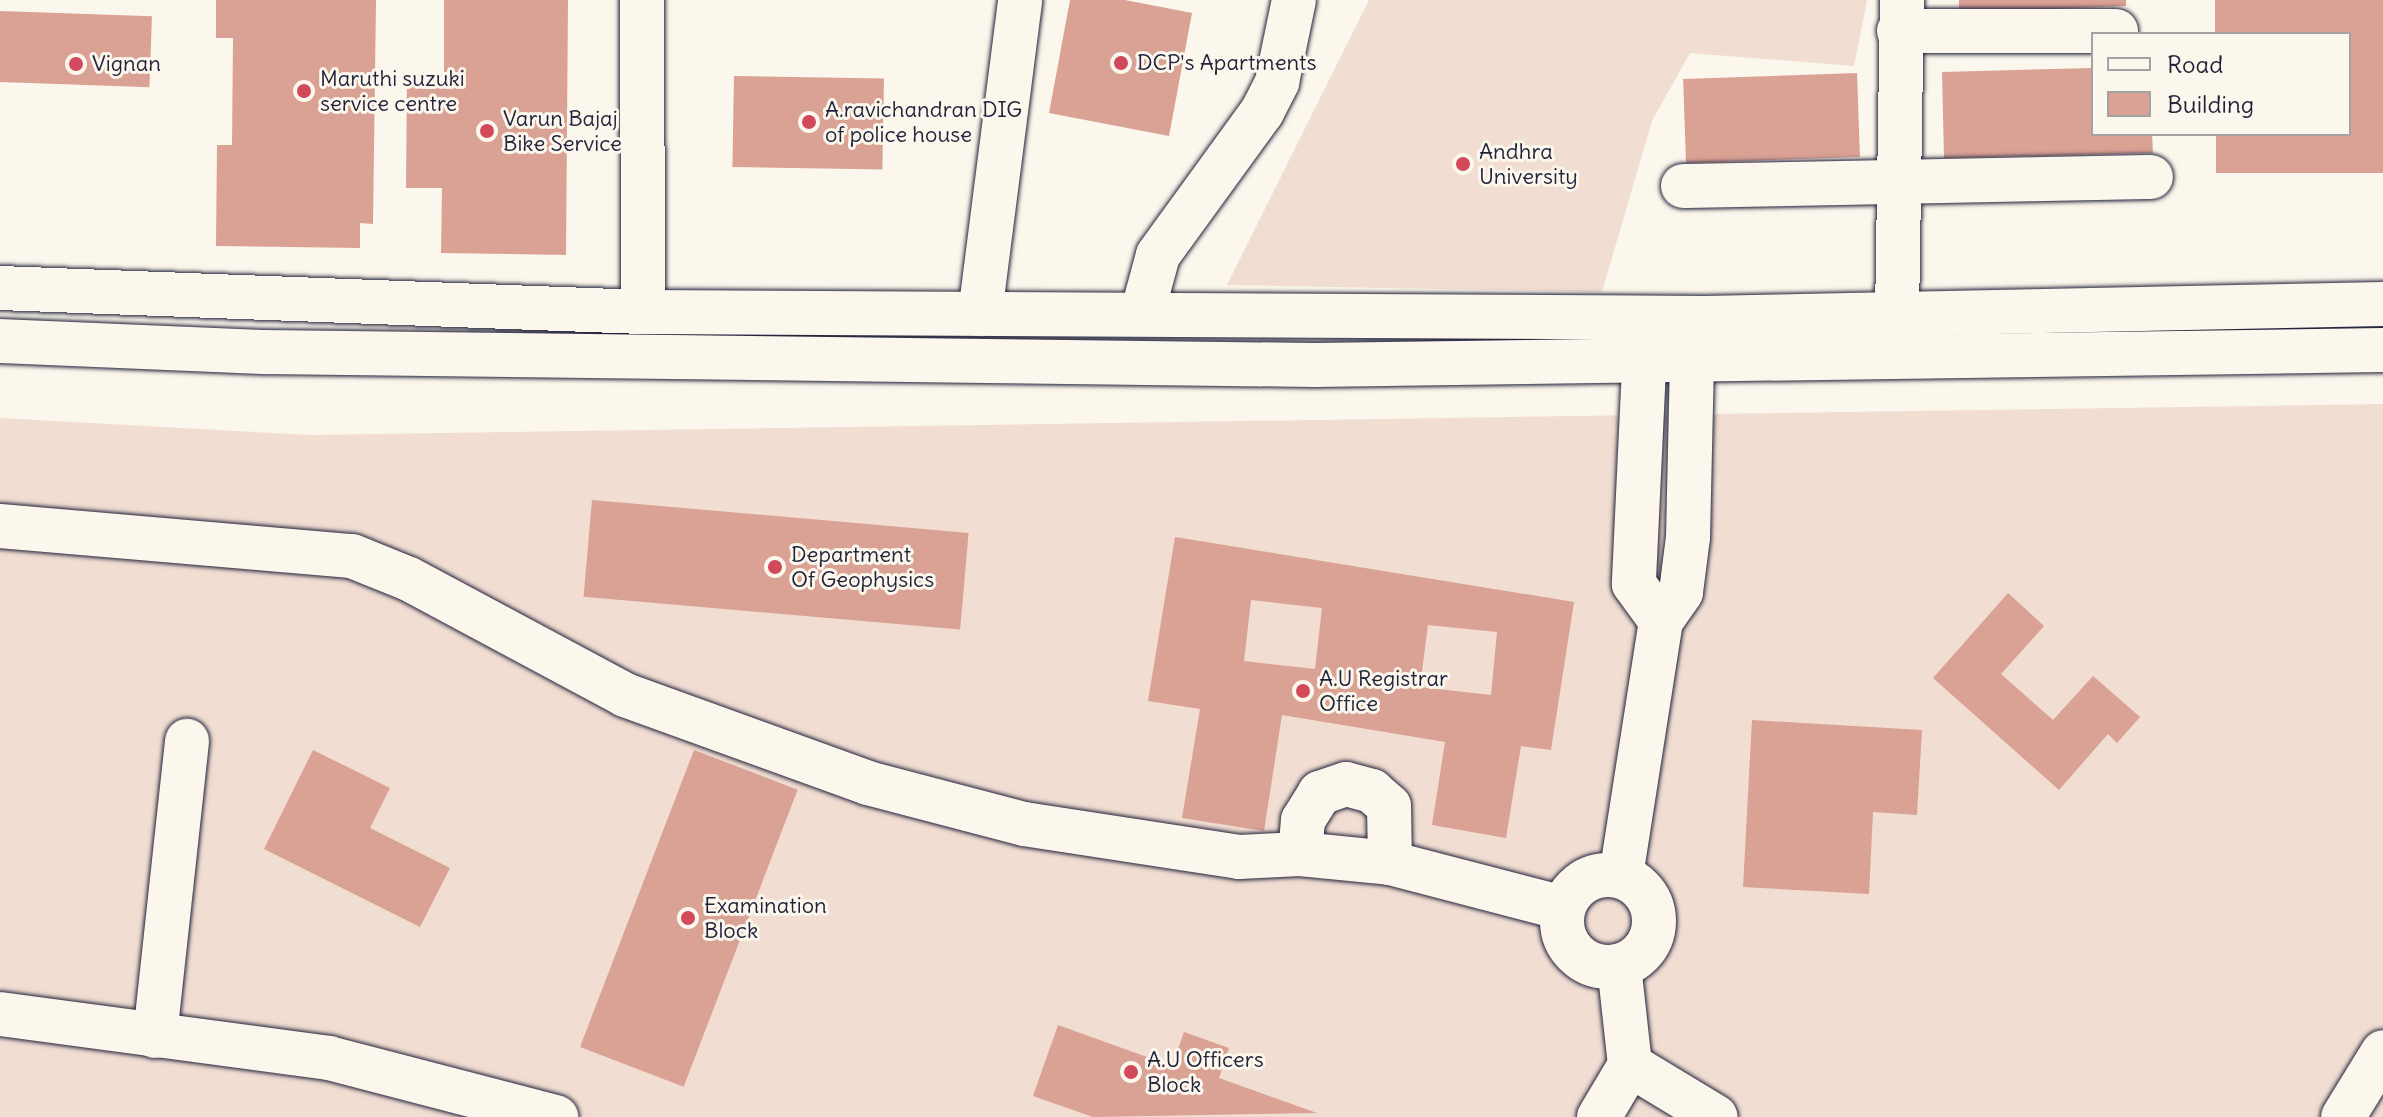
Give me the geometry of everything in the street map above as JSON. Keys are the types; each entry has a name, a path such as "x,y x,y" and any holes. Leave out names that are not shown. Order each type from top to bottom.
{"main road":[{"path":"642,0 643,312"},
{"path":"980,314 1020,0"},
{"path":"1142,314 1158,255 1272,92 1294,0"},
{"path":"1897,316 1901,16 2116,31"},
{"path":"1683,186 2151,177"},
{"path":"0,288 643,312 1693,318 2383,304"},
{"path":"1646,317 1634,584 1661,621"},
{"path":"1621,876 1661,621 1681,592 1688,537 1693,318"},
{"path":"0,341 144,350 1021,362 1692,361 2383,350"},
{"path":"0,526 283,545 352,556 409,579 625,695 868,783 1024,824 1239,857 1300,854 1390,863 1563,908"},
{"path":"155,1036 187,741"},
{"path":"1300,854 1303,820 1320,793 1346,784 1372,791 1389,806 1390,863"},
{"path":"1621,876 1644,892 1654,918 1646,949 1619,966 1595,965 1575,953 1565,940 1563,908 1580,883 1621,876"},
{"path":"1599,1117 1630,1065 1619,966"},
{"path":"0,1014 329,1058 556,1117"},
{"path":"2343,1117 2383,1052"},
{"path":"1630,1065 1716,1117"}],"shaded area":[{"name":"Andhra University","path":"1369,0 1867,0 1854,66 1690,53 1652,121 1602,292 1227,285"},
{"path":"2383,404 2383,1117 0,1117 0,418 311,435"}],"building":[{"name":"Maruthi suzuki service centre","path":"216,0 376,0 373,224 360,223 360,248 216,246 217,145 232,145 233,38 216,38"},
{"name":"Varun Bajaj Bike Service","path":"444,0 568,0 566,255 441,253 442,188 406,188 407,74 444,74"},
{"name":"DCP's Apartments","path":"1070,0 1125,0 1192,13 1169,136 1049,113"},
{"path":"1959,0 2126,0 2126,6 1959,12"},
{"path":"2215,0 2383,0 2383,173 2216,173 2216,136 2351,136 2351,32 2215,32"},
{"name":"Vignan","path":"0,11 152,16 149,87 0,82"},
{"path":"2091,68 2091,136 2152,136 2153,153 1944,158 1942,72"},
{"path":"1857,73 1860,157 1686,163 1683,79"},
{"name":"A.ravichandran DIG of police house","path":"734,76 884,79 882,170 732,167"},
{"name":"Department Of Geophysics","path":"592,500 969,533 960,630 584,597"},
{"name":"A.U Registrar Office","path":"1175,537 1574,602 1551,750 1521,746 1506,838 1432,825 1445,742 1282,715 1264,831 1182,818 1200,709 1148,701","holes":["1251,600 1322,608 1315,669 1244,661","1428,625 1497,632 1491,695 1420,687"]},
{"path":"2008,593 2044,626 2001,674 2053,720 2093,676 2140,717 2117,743 2108,734 2059,790 1933,678"},
{"path":"1752,720 1922,730 1917,815 1873,812 1869,894 1743,887"},
{"path":"313,750 390,788 370,828 450,868 420,927 264,849"},
{"name":"Examination Block","path":"694,750 798,790 684,1087 580,1047"},
{"name":"A.U Officers Block","path":"1058,1025 1172,1066 1184,1032 1229,1048 1219,1078 1317,1113 1093,1117 1033,1096"}],"place":[{"name":"DCP's Apartments","path":"1121,63"},
{"name":"Vignan","path":"76,64"},
{"name":"Maruthi suzuki service centre","path":"304,91"},
{"name":"A.ravichandran DIG of police house","path":"809,122"},
{"name":"Varun Bajaj Bike Service","path":"487,131"},
{"name":"Andhra University","path":"1463,164"},
{"name":"Department Of Geophysics","path":"775,567"},
{"name":"A.U Registrar Office","path":"1303,691"},
{"name":"Examination Block","path":"688,918"},
{"name":"A.U Officers Block","path":"1131,1072"}]}
